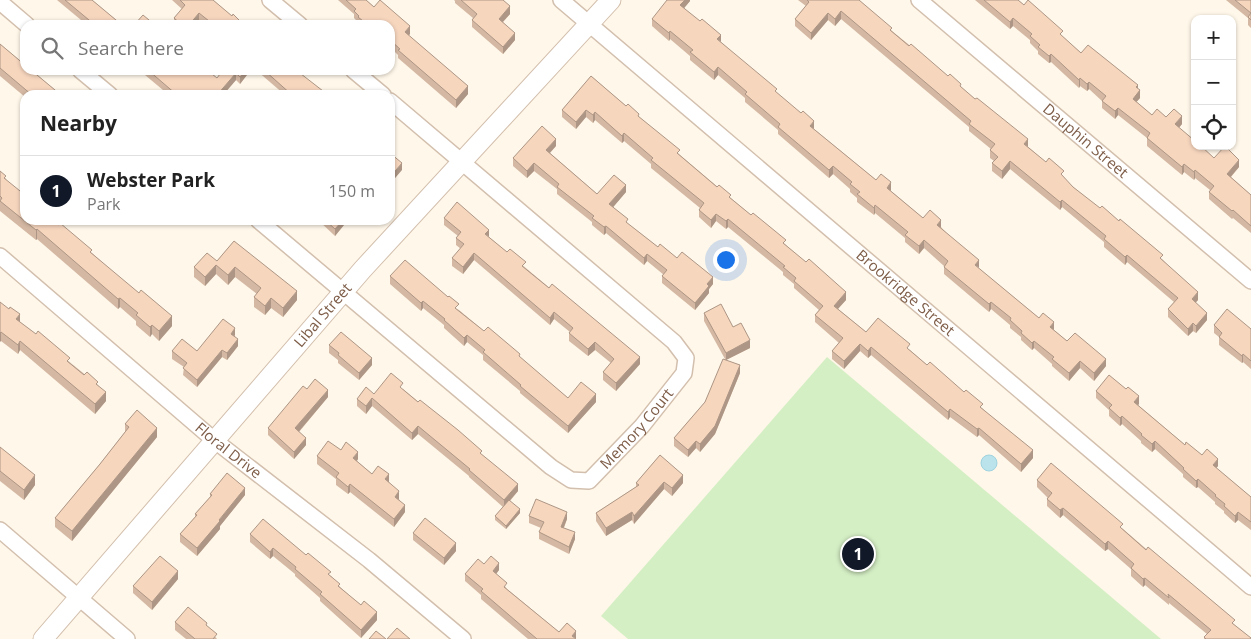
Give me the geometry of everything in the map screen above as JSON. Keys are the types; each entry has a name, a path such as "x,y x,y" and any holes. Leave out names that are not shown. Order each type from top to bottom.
{"street":[{"path":"270,0 294,20"},
{"name":"Brookridge Street","path":"561,0 1251,587"},
{"name":"Libal Street","path":"42,639 343,292 611,0"},
{"name":"Dauphin Street","path":"919,0 1251,281"},
{"path":"0,2 21,20"},
{"path":"86,75 104,90"},
{"path":"359,75 377,90"},
{"name":"Memory Court","path":"264,225 551,467 571,480 589,481 642,426 684,373 686,358 674,342 395,105"},
{"name":"Floral Drive","path":"0,256 214,440 369,560 463,639"},
{"path":"0,530 127,639"}],"green space":[{"path":"827,357 1161,639 628,639 601,616"}],"water":[{"path":"989,455 995,457 997,463 995,469 989,471 983,469 981,463 983,457"}],"building":[{"path":"65,0 92,0 116,20 89,20"},
{"path":"180,0 213,0 239,20 208,20 199,13 193,20 176,20 174,18 185,5"},
{"path":"346,0 366,0 374,7 380,0 410,26 405,32 468,86 456,100 398,50 400,49 395,44 395,20 362,20 354,11 356,9"},
{"path":"461,0 503,0 510,6 499,19 515,33 503,47 472,20 477,14"},
{"path":"667,0 685,0 680,5 700,21 702,19 721,35 717,39 777,89 775,91 801,113 803,111 814,121 810,126 876,180 881,174 891,182 887,188 923,218 930,210 941,220 937,225 979,260 975,265 1039,318 1043,313 1054,322 1050,327 1067,341 1075,333 1106,359 1094,373 1080,361 1069,373 1052,359 1054,357 1034,341 1032,343 1010,320 1011,318 991,302 989,304 944,267 948,261 924,240 919,246 905,235 908,232 875,205 874,208 857,194 860,192 850,184 852,182 833,166 829,170 778,127 780,124 745,94 747,92 718,67 714,72 690,52 693,50 652,19"},
{"path":"807,0 859,0 892,28 890,30 909,46 911,44 948,76 950,74 975,99 977,98 1028,139 1024,144 1046,162 1049,158 1064,171 1061,174 1073,187 1100,208 1102,206 1119,221 1120,219 1163,255 1160,258 1198,292 1192,299 1207,313 1196,326 1193,323 1188,329 1168,309 1178,298 1127,255 1125,257 1104,239 1106,236 1062,200 1060,202 1010,161 1002,171 992,163 998,157 990,150 995,144 969,124 971,121 841,11 835,19 828,13 811,33 795,19 809,2"},
{"path":"984,0 1018,0 1024,5 1028,0 1063,31 1060,34 1081,53 1088,45 1138,85 1136,87 1140,90 1133,99 1152,115 1157,109 1166,117 1174,109 1182,116 1175,124 1191,138 1191,150 1205,150 1214,158 1221,150 1229,150 1239,160 1227,174 1251,195 1251,226 1209,192 1214,186 1195,170 1194,172 1184,164 1182,167 1147,138 1150,133 1118,108 1115,111 1102,101 1106,96 1089,82 1087,84 1080,78 1079,80 1051,54 1049,56 1038,47 1040,45 1030,36 1032,34 1013,18 1010,22"},
{"path":"1235,0 1251,0 1251,13"},
{"path":"143,15 149,20 138,20"},
{"path":"0,44 20,61 20,75 37,75 55,90 26,90 0,68"},
{"path":"154,75 213,75 217,78 219,75 234,75 221,90 171,90"},
{"path":"270,75 302,75 322,90 286,90"},
{"path":"591,76 626,106 628,104 639,114 638,116 680,150 677,153 717,187 719,185 731,195 729,197 751,215 753,213 786,240 783,243 806,262 809,259 846,292 834,306 866,332 878,318 910,344 907,348 927,365 930,362 964,392 966,390 983,404 980,407 1033,450 1021,464 979,428 977,429 950,409 948,412 871,347 868,351 860,344 844,361 832,351 843,338 815,315 823,306 794,281 796,278 783,267 785,266 728,219 726,221 716,214 711,220 699,210 704,203 651,160 653,158 624,133 622,136 595,112 593,115 586,110 576,122 562,110"},
{"path":"542,126 556,139 546,150 597,194 614,175 626,185 609,204 628,219 626,222 658,247 660,244 677,258 682,252 713,277 707,284 709,286 695,303 662,276 667,270 647,254 644,258 606,226 604,227 592,218 594,216 557,187 559,184 534,163 527,171 513,158"},
{"path":"395,157 402,163 395,171"},
{"path":"0,171 6,176 4,178 20,191 20,217 0,201 2,198 0,196"},
{"path":"457,202 489,230 485,234 507,252 510,249 526,262 522,266 549,288 552,284 640,357 616,383 603,372 614,359 595,342 588,349 569,333 573,328 554,312 550,318 474,253 463,267 452,258 464,244 456,238 461,232 444,218"},
{"path":"30,225 62,225 92,250 90,252 139,293 141,290 172,316 159,331 152,325 150,327 136,315 138,313 120,298 118,299"},
{"path":"331,225 339,225 335,229"},
{"path":"234,241 297,291 283,308 271,298 265,306 254,297 261,288 235,267 228,275 216,265 205,277 194,267 207,253 217,261"},
{"path":"405,260 448,297 459,304 455,308 484,331 488,327 568,398 581,382 596,394 568,426 520,386 483,352 485,350 467,335 464,338 445,319 423,301 421,303 390,276"},
{"path":"0,302 20,314 16,319 36,334 38,331 70,358 67,361 84,375 87,372 98,382 96,384 106,392 95,404 20,341 18,345 0,333"},
{"path":"721,304 733,327 741,323 750,340 726,353 704,313"},
{"path":"1227,309 1251,329 1251,361 1219,337 1222,333 1214,325"},
{"path":"223,319 235,328 231,334 238,339 227,353 222,350 197,380 183,368 187,363 172,351 182,339 197,351"},
{"path":"341,332 372,358 359,373 329,345"},
{"path":"723,359 740,365 715,426 700,444 696,441 688,450 674,438 705,402"},
{"path":"391,373 403,383 400,387 458,430 482,451 480,453 518,484 504,500 418,426 412,433 372,398 366,406 357,399 366,387 374,394"},
{"path":"1109,375 1126,389 1128,387 1139,396 1134,402 1185,445 1186,442 1202,455 1207,449 1218,459 1213,465 1251,497 1251,522 1238,512 1235,516 1216,495 1198,479 1196,481 1155,441 1152,444 1122,416 1120,418 1109,408 1112,405 1096,391"},
{"path":"315,379 328,390 295,428 306,438 294,452 268,428 303,386 307,389"},
{"path":"137,410 157,428 72,531 55,518 129,427 125,424"},
{"path":"328,441 341,450 346,442 358,452 353,458 372,474 378,466 389,474 385,479 399,491 395,497 405,505 394,519 350,484 348,487 336,477 339,473 317,456"},
{"path":"0,447 35,475 24,490 0,471"},
{"path":"660,455 683,475 672,488 664,482 634,516 632,512 606,528 596,513 639,485 636,483"},
{"path":"1051,463 1123,524 1120,527 1146,550 1148,547 1235,620 1232,623 1251,639 1206,639 1204,637 1211,630 1168,594 1169,598 1145,578 1143,579 1131,568 1134,564 1108,541 1105,544 1063,508 1060,510 1047,499 1052,493 1037,480"},
{"path":"227,473 245,488 197,548 180,534 197,515 195,514 212,495 210,494"},
{"path":"536,499 567,512 561,527 575,532 569,547 539,532 544,522 529,516"},
{"path":"509,500 520,509 506,526 495,516"},
{"path":"425,518 456,543 444,558 413,533"},
{"path":"263,519 306,555 308,553 331,572 328,574 340,584 338,586 361,605 364,601 377,612 361,630 320,594 322,592 295,569 296,567 273,548 270,552 250,534"},
{"path":"160,556 178,571 152,602 133,586"},
{"path":"491,556 499,563 493,571 507,583 504,587 559,632 567,623 576,631 572,636 576,639 537,639 481,591 483,589 465,574 478,559 484,564"},
{"path":"188,607 217,634 213,639 195,639 175,622"},
{"path":"397,628 410,639 387,639"},
{"path":"376,631 386,639 369,639"}],"place":[{"name":"Webster Park","path":"858,554"}]}
